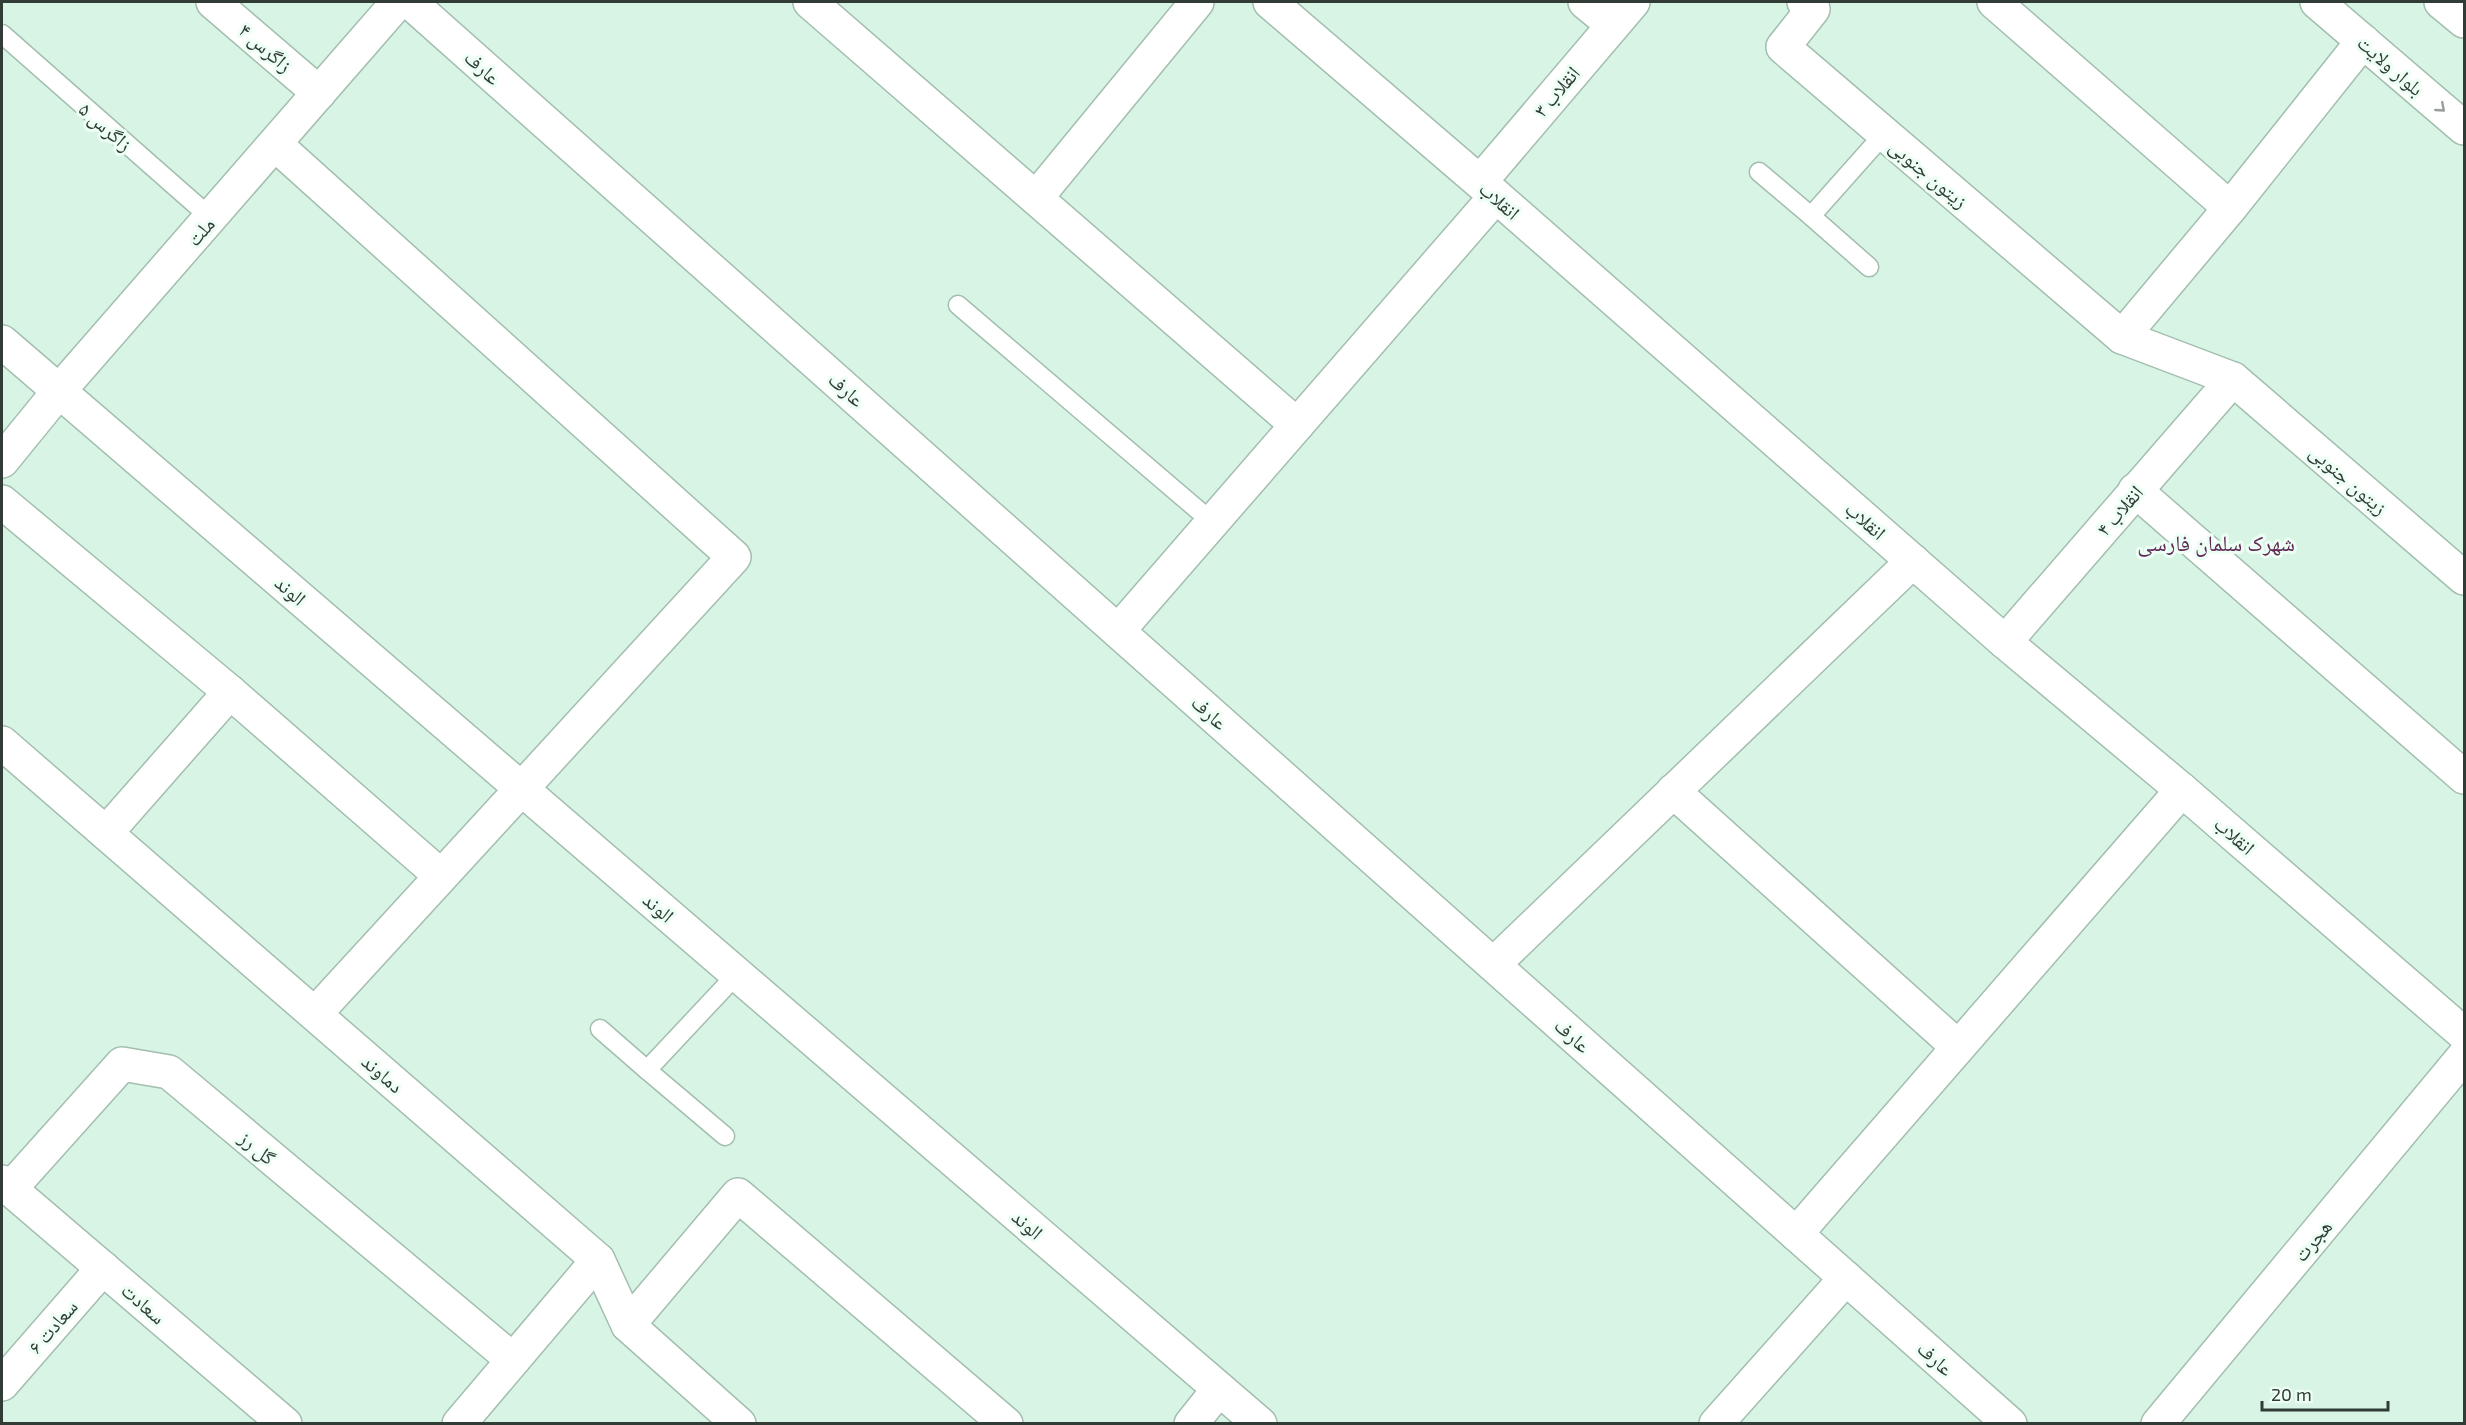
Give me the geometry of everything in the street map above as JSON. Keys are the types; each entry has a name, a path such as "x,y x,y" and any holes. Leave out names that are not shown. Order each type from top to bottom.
{"street":[{"name":"زاگرس ۴","path":"213,2 319,93"},
{"name":"ملت","path":"2,461 59,391 398,2"},
{"name":"عارف","path":"410,2 2010,1424"},
{"path":"810,2 1297,425"},
{"path":"1036,198 1197,2"},
{"name":"انقلاب","path":"1270,2 1488,189 2005,642 2182,790 2464,1034"},
{"path":"1585,2 1623,13"},
{"path":"1994,2 2230,208"},
{"name":"بلوار ولایت","path":"2317,2 2464,128"},
{"path":"2441,2 2464,21"},
{"name":"زیتون جنوبی","path":"1812,4 1783,47 1883,135 2122,337 2233,379 2464,578"},
{"name":"انقلاب ۳","path":"1118,631 1297,425 1488,189 1623,13"},
{"path":"2122,337 2230,208 2363,41"},
{"path":"274,144 734,557 315,1014"},
{"name":"الوند","path":"2,342 1260,1424"},
{"name":"انقلاب ۴","path":"2005,642 2233,379"},
{"path":"2135,490 2464,777"},
{"path":"2,502 231,692 441,876"},
{"path":"1494,964 1913,561"},
{"path":"106,833 231,692"},
{"name":"دماوند","path":"2,742 598,1260 628,1325 739,1424"},
{"path":"1796,1234 2182,790"},
{"path":"1673,791 1958,1047"},
{"name":"هجرت","path":"2158,1424 2464,1056"},
{"name":"گل رز","path":"6,1186 122,1064 169,1072 513,1360"},
{"name":"سعادت","path":"6,1186 285,1424"},
{"path":"628,1325 738,1195 1006,1424"},
{"path":"459,1424 598,1260"},
{"name":"سعادت ۶","path":"2,1384 103,1268"},
{"path":"1716,1424 1846,1278"},
{"path":"1191,1424 1219,1389"}],"lane":[{"name":"زاگرس ۵","path":"2,34 211,218"},
{"path":"1811,216 1883,135"},
{"path":"1759,171 1869,267"},
{"path":"958,305 1212,522"},
{"path":"647,1070 736,974"},
{"path":"600,1029 724,1136"}],"district":[{"name":"شهرک سلمان فارسی","path":"2216,542"}]}
